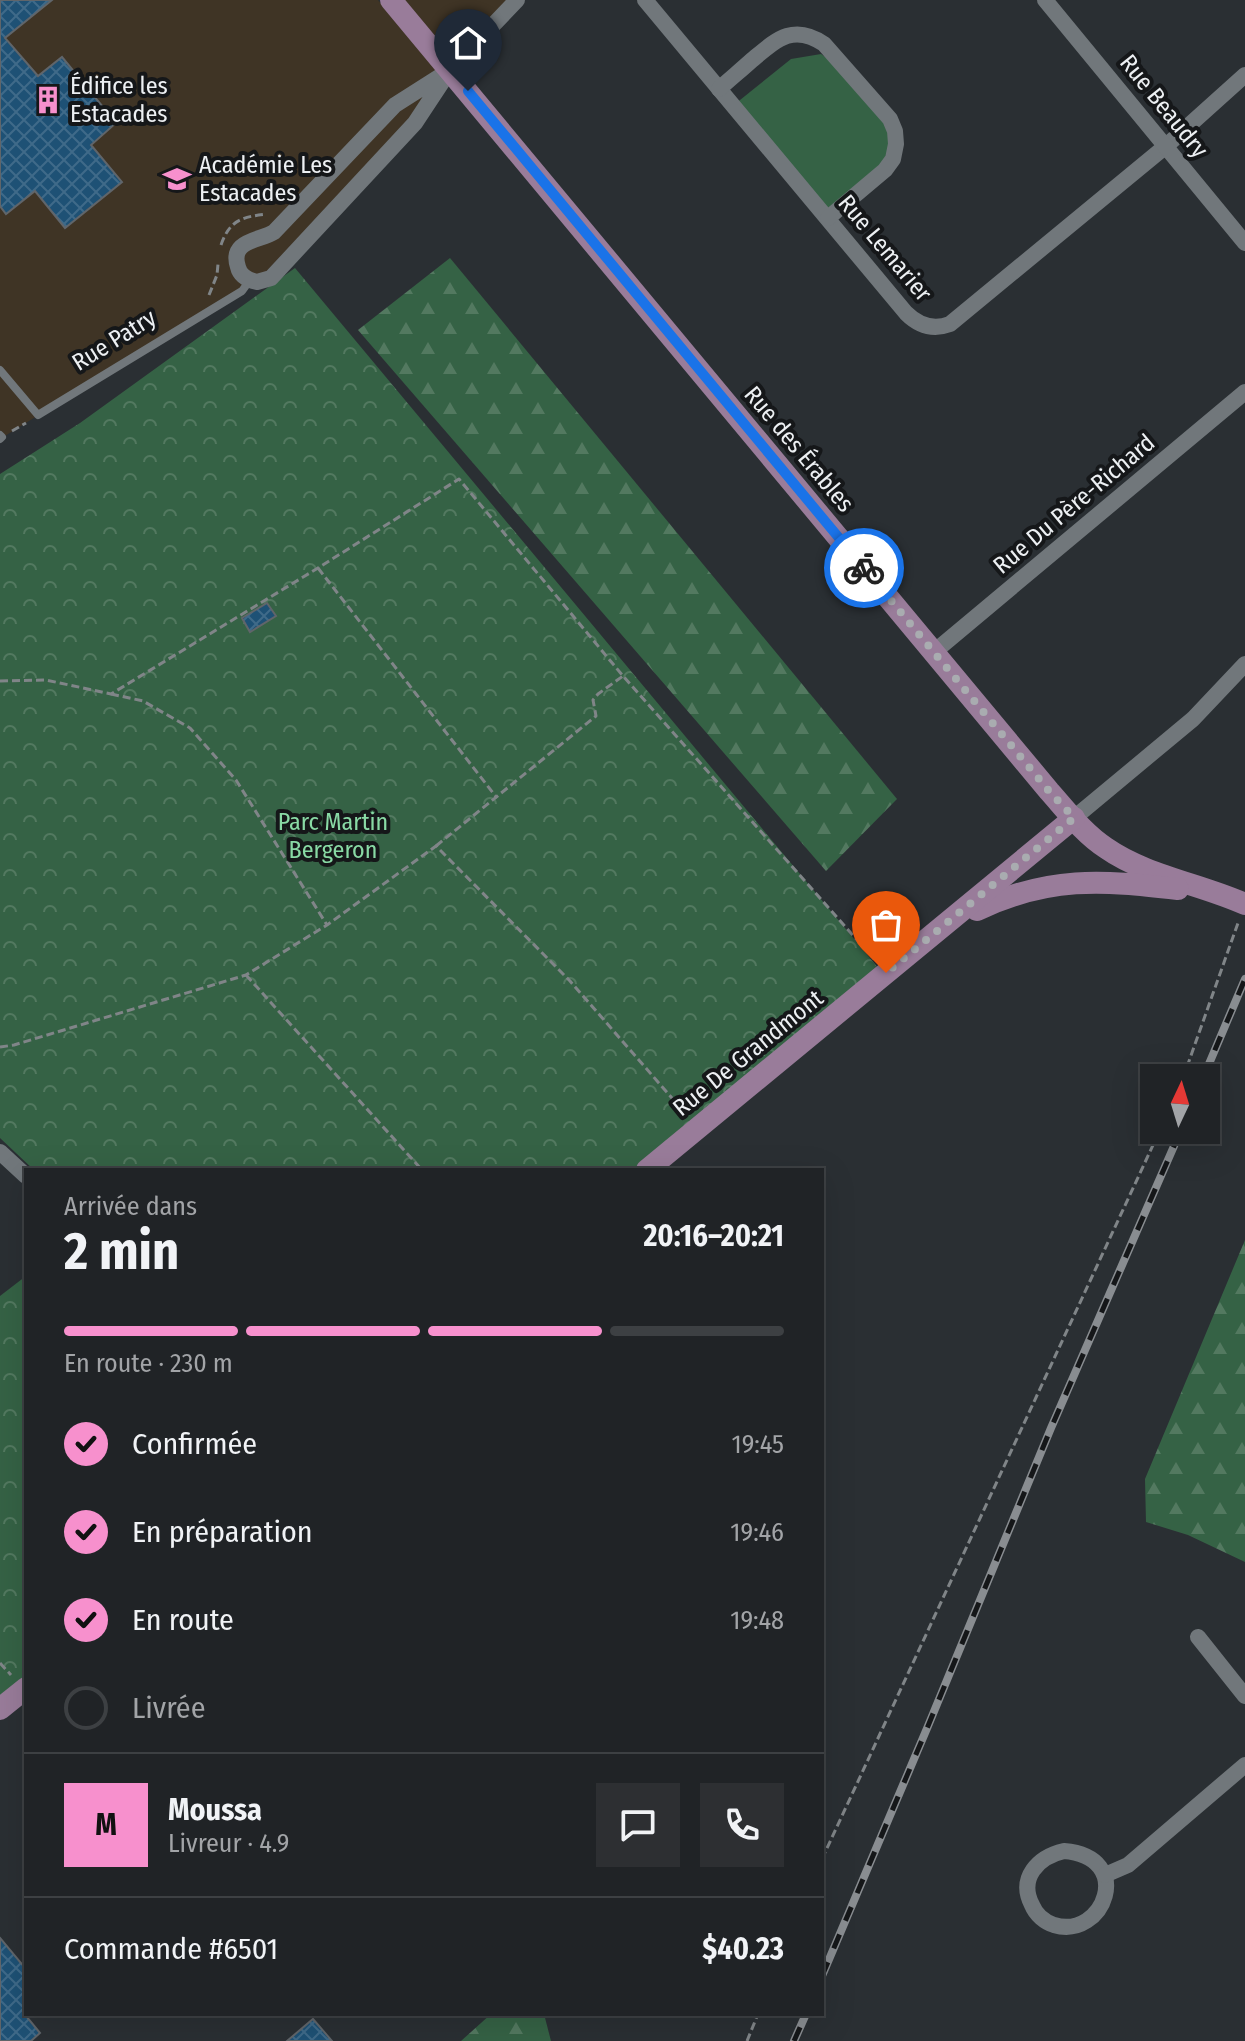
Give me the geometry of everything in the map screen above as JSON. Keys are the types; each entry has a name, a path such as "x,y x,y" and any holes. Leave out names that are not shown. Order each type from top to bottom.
{"street":[{"name":"Rue des Érables","path":"391,0 1074,818 1099,843 1117,855 1245,904"},
{"name":"Rue Patry","path":"450,70 395,105 274,232 243,245 239,250 239,271 257,282 271,278 415,123 450,70 517,0"},
{"name":"Rue Lemarier","path":"645,0 911,318 926,326 950,324 1166,146"},
{"name":"Rue Beaudry","path":"1045,0 1245,243"},
{"path":"719,89 778,39 800,34 824,44 890,119 896,144 889,165 828,218"},
{"path":"1166,146 1245,75"},
{"name":"Rue Du Père-Richard","path":"934,652 1245,392"},
{"name":"Rue De Grandmont","path":"649,1168 1193,719 1245,664"},
{"path":"947,924 1002,898 1062,883 1100,882 1219,893"},
{"path":"0,1152 24,1174"},
{"path":"1198,1637 1245,1696"},
{"path":"0,1709 24,1690"},
{"path":"1105,1875 1128,1865 1245,1765"},
{"path":"1076,1852 1099,1865 1105,1875 1106,1889 1102,1902 1087,1921 1075,1926 1050,1924 1039,1917 1032,1906 1028,1881 1041,1860 1052,1853 1076,1852"}],"lane":[{"name":"Rue Patry","path":"38,415 242,291 250,280"},
{"path":"0,370 38,415"}],"path":[{"path":"1,437 38,415"},
{"path":"111,694 459,479 623,676 886,973"},
{"path":"318,568 497,798"},
{"path":"0,1047 246,975 327,925 497,798 596,716 593,700 623,676"},
{"path":"0,681 46,680 143,701 190,728 236,780 327,925"},
{"path":"436,846 570,981 698,1128"},
{"path":"1188,1064 1245,904"},
{"path":"246,975 420,1168"},
{"path":"824,1855 1154,1144"},
{"path":"747,2041 757,2016"}],"shaded area":[{"name":"Académie Les Estacades","path":"0,0 378,0 447,82 261,277 0,439"},
{"path":"390,0 520,0 452,74"}],"green space":[{"path":"821,54 848,73 894,137 896,164 829,219 735,104 791,59"},
{"path":"450,258 897,799 826,871 358,330"},
{"name":"Parc Martin Bergeron","path":"295,268 890,982 663,1168 32,1168 0,1138 0,474 80,423"},
{"path":"1245,1240 1245,1562 1188,1535 1146,1522 1145,1479"},
{"path":"24,1278 24,1688 0,1707 0,1296"},
{"path":"489,2016 545,2016 551,2041 461,2041"}],"building":[{"name":"Édifice les Estacades","path":"0,0 52,0 5,38 38,76 62,57 116,123 91,145 122,182 65,228 35,191 6,214 0,206"},
{"path":"267,603 276,616 250,632 242,618"},
{"path":"0,1938 24,1967 24,2016 40,2033 31,2041 0,2041"},
{"path":"313,2019 332,2041 287,2041"}],"railway":[{"path":"1209,1064 1245,979"},
{"path":"824,1971 1051,1428 1175,1144"},
{"path":"794,2041 805,2016"}],"way so far":[{"path":"864,568 1074,818 886,973"}],"place":[{"name":"Édifice les Estacades","path":"48,100"},
{"name":"Académie Les Estacades","path":"177,179"}],"route":[{"path":"468,91 864,568"}]}
